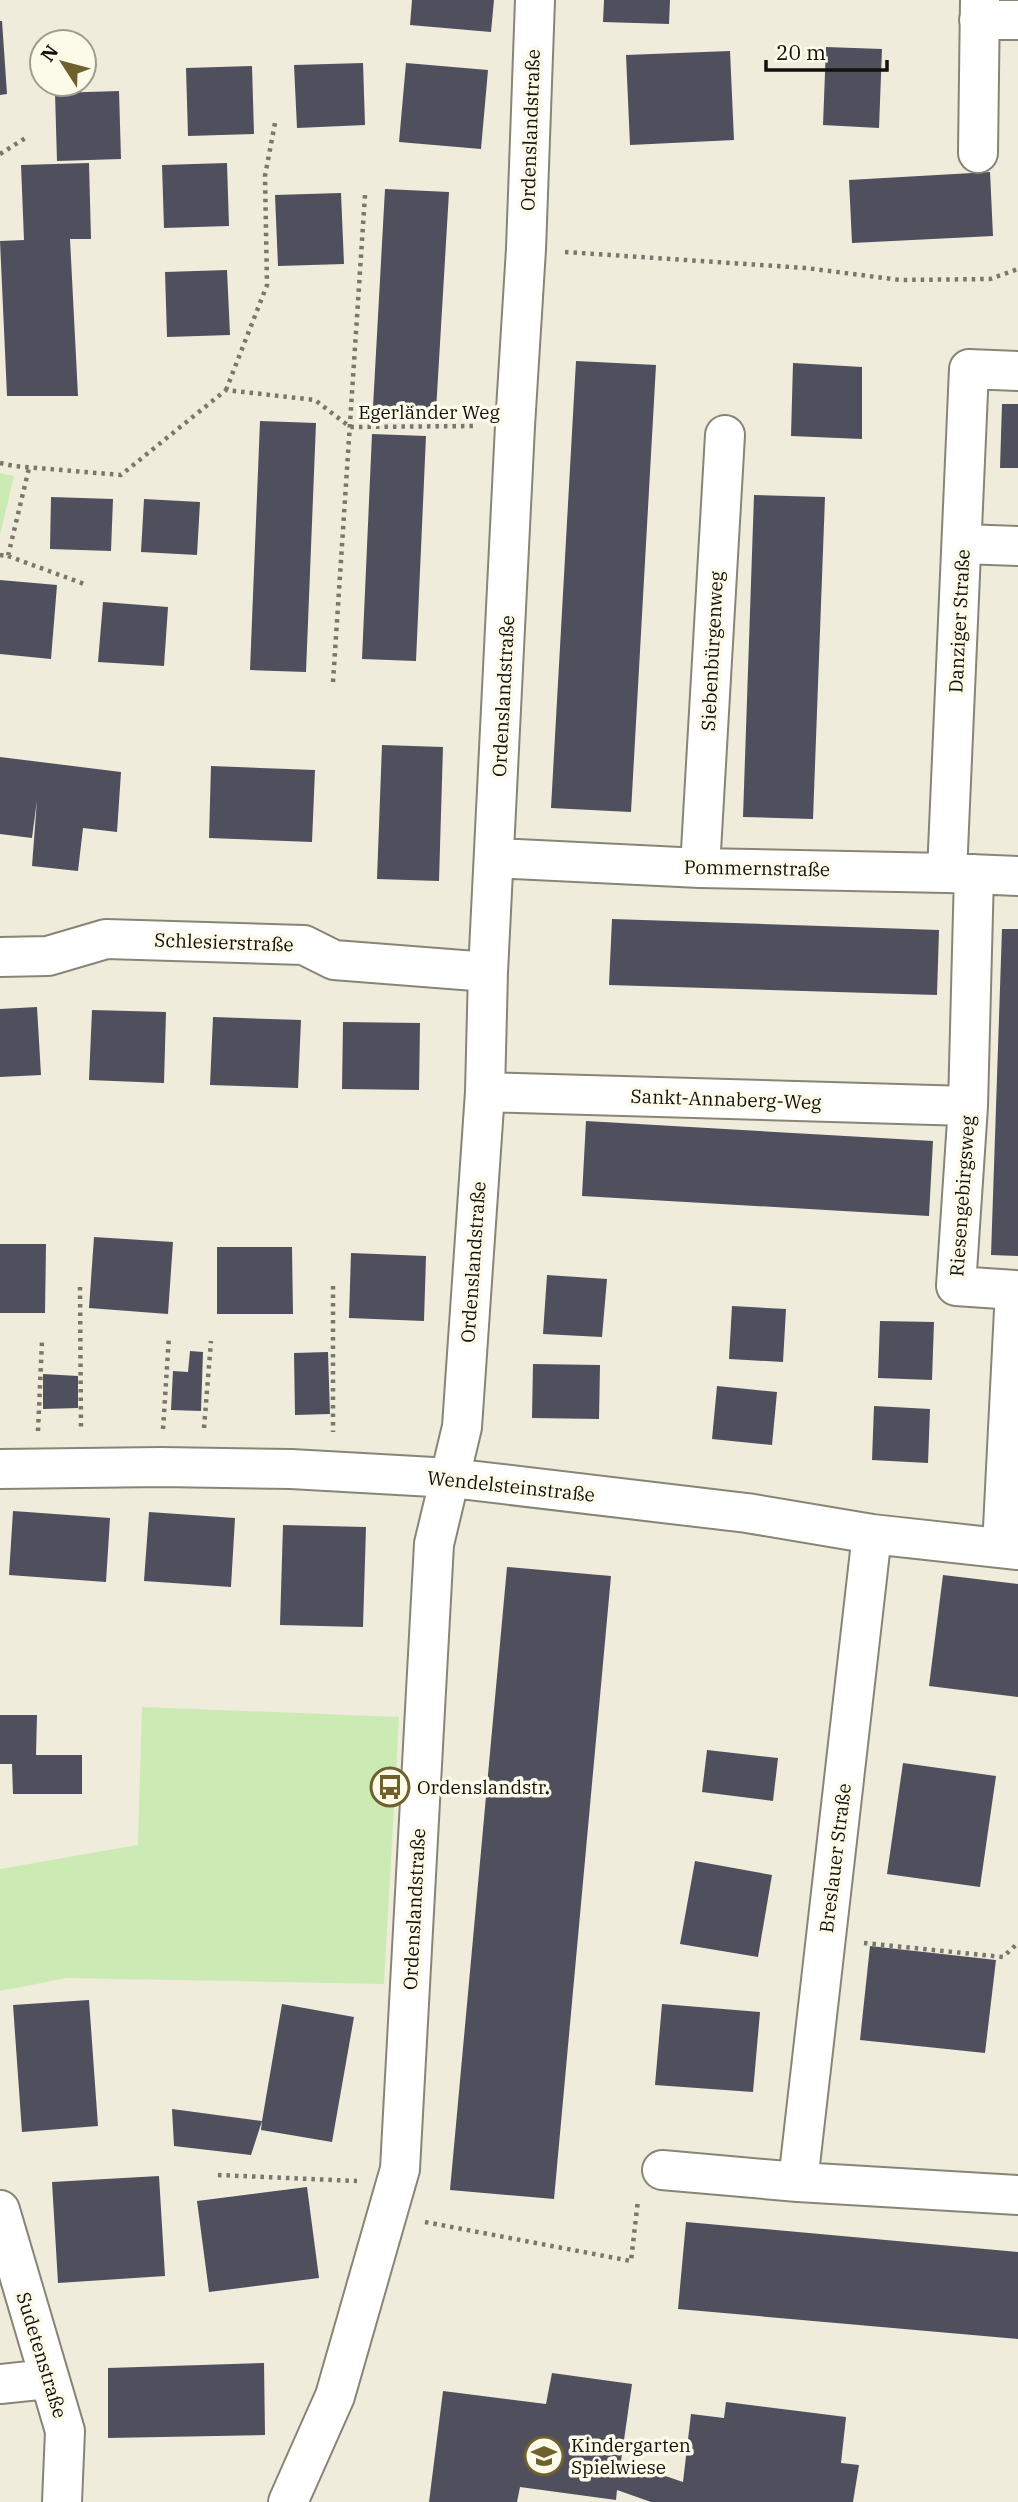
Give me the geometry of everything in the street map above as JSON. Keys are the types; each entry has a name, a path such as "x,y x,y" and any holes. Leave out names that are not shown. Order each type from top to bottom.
{"street":[{"name":"Ordenslandstraße","path":"288,2502 335,2396 401,2155 434,1544 463,1427 485,1092 488,972 526,249 535,0"},
{"path":"978,153 980,10 1018,20"},
{"name":"Danziger Straße","path":"961,873 963,544 969,369 1018,371"},
{"name":"Siebenbürgenweg","path":"700,868 725,435"},
{"path":"963,544 1018,545"},
{"name":"Pommernstraße","path":"495,858 700,868 1018,876"},
{"name":"Riesengebirgsweg","path":"961,873 968,1106 956,1286 1016,1290 1010,1549"},
{"name":"Schlesierstraße","path":"0,957 48,956 106,939 265,943 304,945 334,960 488,972"},
{"name":"Sankt-Annaberg-Weg","path":"485,1092 968,1106"},
{"name":"Wendelsteinstraße","path":"18,1468 160,1467 334,1471 451,1478 747,1513 872,1534 1010,1549"},
{"name":"Breslauer Straße","path":"798,2182 872,1534"},
{"path":"662,2170 798,2182 1018,2195"},
{"name":"Sudetenstraße","path":"0,2210 65,2431 62,2502"},
{"path":"0,2384 48,2379"}],"path":[{"path":"0,463 29,468 121,475 226,390 267,285 265,176 275,123"},
{"path":"0,154 27,137"},
{"path":"333,682 365,195"},
{"path":"526,249 806,268 900,279 990,279 1018,269"},
{"name":"Egerländer Weg","path":"226,390 315,400 350,426 515,426"},
{"path":"8,556 29,468"},
{"path":"0,555 87,585"},
{"path":"333,1286 334,1471"},
{"path":"79,1287 81,1468"},
{"path":"160,1467 169,1336"},
{"path":"18,1468 42,1341"},
{"path":"201,1468 211,1342"},
{"path":"826,1940 1003,1956 1018,1943"},
{"path":"218,2175 391,2199 631,2262 642,2169 662,2170"}],"green space":[{"path":"0,473 14,476 0,535"},
{"path":"142,1707 399,1717 384,1984 67,1978 0,1991 0,1869 138,1845"}],"building":[{"path":"412,0 494,0 491,32 410,25"},
{"path":"604,0 670,0 669,24 603,22"},
{"path":"0,21 7,94 0,95"},
{"path":"826,47 882,49 879,128 823,125"},
{"path":"730,51 734,140 630,145 626,55"},
{"path":"363,63 365,125 297,128 294,65"},
{"path":"406,63 488,70 481,149 399,142"},
{"path":"252,66 254,134 188,136 186,68"},
{"path":"119,91 121,159 57,161 55,98 98,98 98,92"},
{"path":"89,163 91,239 70,239 78,396 7,396 0,241 24,240 21,165"},
{"path":"227,163 229,226 164,228 162,165"},
{"path":"990,172 993,236 852,243 849,180"},
{"path":"385,189 449,192 436,411 373,407"},
{"path":"341,193 344,264 278,266 275,195"},
{"path":"227,270 230,335 167,337 165,272"},
{"path":"576,361 656,365 631,812 551,808"},
{"path":"793,363 862,367 862,439 791,436"},
{"path":"1002,404 1018,404 1018,468 1000,468"},
{"path":"260,421 316,423 306,672 250,670"},
{"path":"372,434 426,436 416,661 362,659"},
{"path":"754,495 825,497 813,819 743,817"},
{"path":"51,497 113,499 111,551 50,549"},
{"path":"144,499 200,502 197,555 141,552"},
{"path":"0,580 57,585 51,659 0,654"},
{"path":"103,602 168,607 164,666 98,662"},
{"path":"382,745 443,747 439,881 377,879"},
{"path":"0,757 121,772 117,832 83,828 78,871 32,866 37,800 32,838 0,834"},
{"path":"211,766 315,770 312,842 209,838"},
{"path":"612,919 939,930 937,995 609,985"},
{"path":"1002,929 1018,929 1018,1256 991,1255"},
{"path":"37,1007 41,1075 0,1077 0,1009"},
{"path":"92,1010 166,1012 164,1083 89,1080"},
{"path":"213,1017 301,1020 298,1088 210,1085"},
{"path":"343,1022 420,1023 419,1090 342,1089"},
{"path":"586,1121 933,1141 929,1216 582,1196"},
{"path":"94,1237 173,1242 168,1314 89,1308"},
{"path":"0,1244 46,1244 45,1313 0,1313"},
{"path":"217,1247 292,1247 293,1314 217,1314"},
{"path":"351,1253 426,1256 424,1321 349,1318"},
{"path":"547,1275 607,1279 602,1337 543,1334"},
{"path":"732,1306 786,1309 783,1362 729,1359"},
{"path":"880,1321 934,1322 932,1380 878,1378"},
{"path":"190,1351 203,1352 201,1411 171,1410 173,1371 188,1372"},
{"path":"328,1352 330,1414 295,1415 294,1353"},
{"path":"533,1364 600,1365 599,1419 532,1418"},
{"path":"43,1374 78,1376 78,1408 43,1409"},
{"path":"717,1386 777,1392 772,1445 712,1439"},
{"path":"874,1406 930,1409 928,1463 872,1460"},
{"path":"13,1511 110,1518 106,1582 9,1575"},
{"path":"149,1512 235,1518 231,1587 144,1581"},
{"path":"283,1525 366,1527 363,1627 280,1625"},
{"path":"507,1567 611,1576 554,2199 450,2190"},
{"path":"943,1575 1018,1584 1018,1697 929,1686"},
{"path":"0,1715 37,1715 36,1755 82,1755 82,1794 13,1794 12,1764 0,1764"},
{"path":"707,1750 778,1758 773,1801 702,1792"},
{"path":"903,1763 996,1776 980,1887 887,1874"},
{"path":"695,1861 772,1875 758,1957 680,1944"},
{"path":"870,1946 996,1960 985,2053 860,2040"},
{"path":"89,2000 98,2126 22,2132 13,2005"},
{"path":"282,2004 354,2017 332,2142 261,2130"},
{"path":"662,2004 760,2012 753,2092 655,2085"},
{"path":"172,2109 262,2121 251,2155 174,2146"},
{"path":"159,2176 165,2276 58,2283 52,2182"},
{"path":"307,2187 319,2278 209,2292 197,2201"},
{"path":"686,2222 1018,2252 1018,2339 678,2309"},
{"path":"264,2363 265,2435 108,2438 108,2368"},
{"path":"552,2373 632,2384 621,2461 683,2482 691,2414 724,2418 726,2402 846,2417 841,2463 859,2465 853,2502 651,2502 617,2490 616,2500 520,2487 517,2502 429,2502 443,2391 546,2404"}],"place":[{"name":"Ordenslandstr.","path":"390,1787"},
{"name":"Kindergarten Spielwiese","path":"544,2456"}]}
